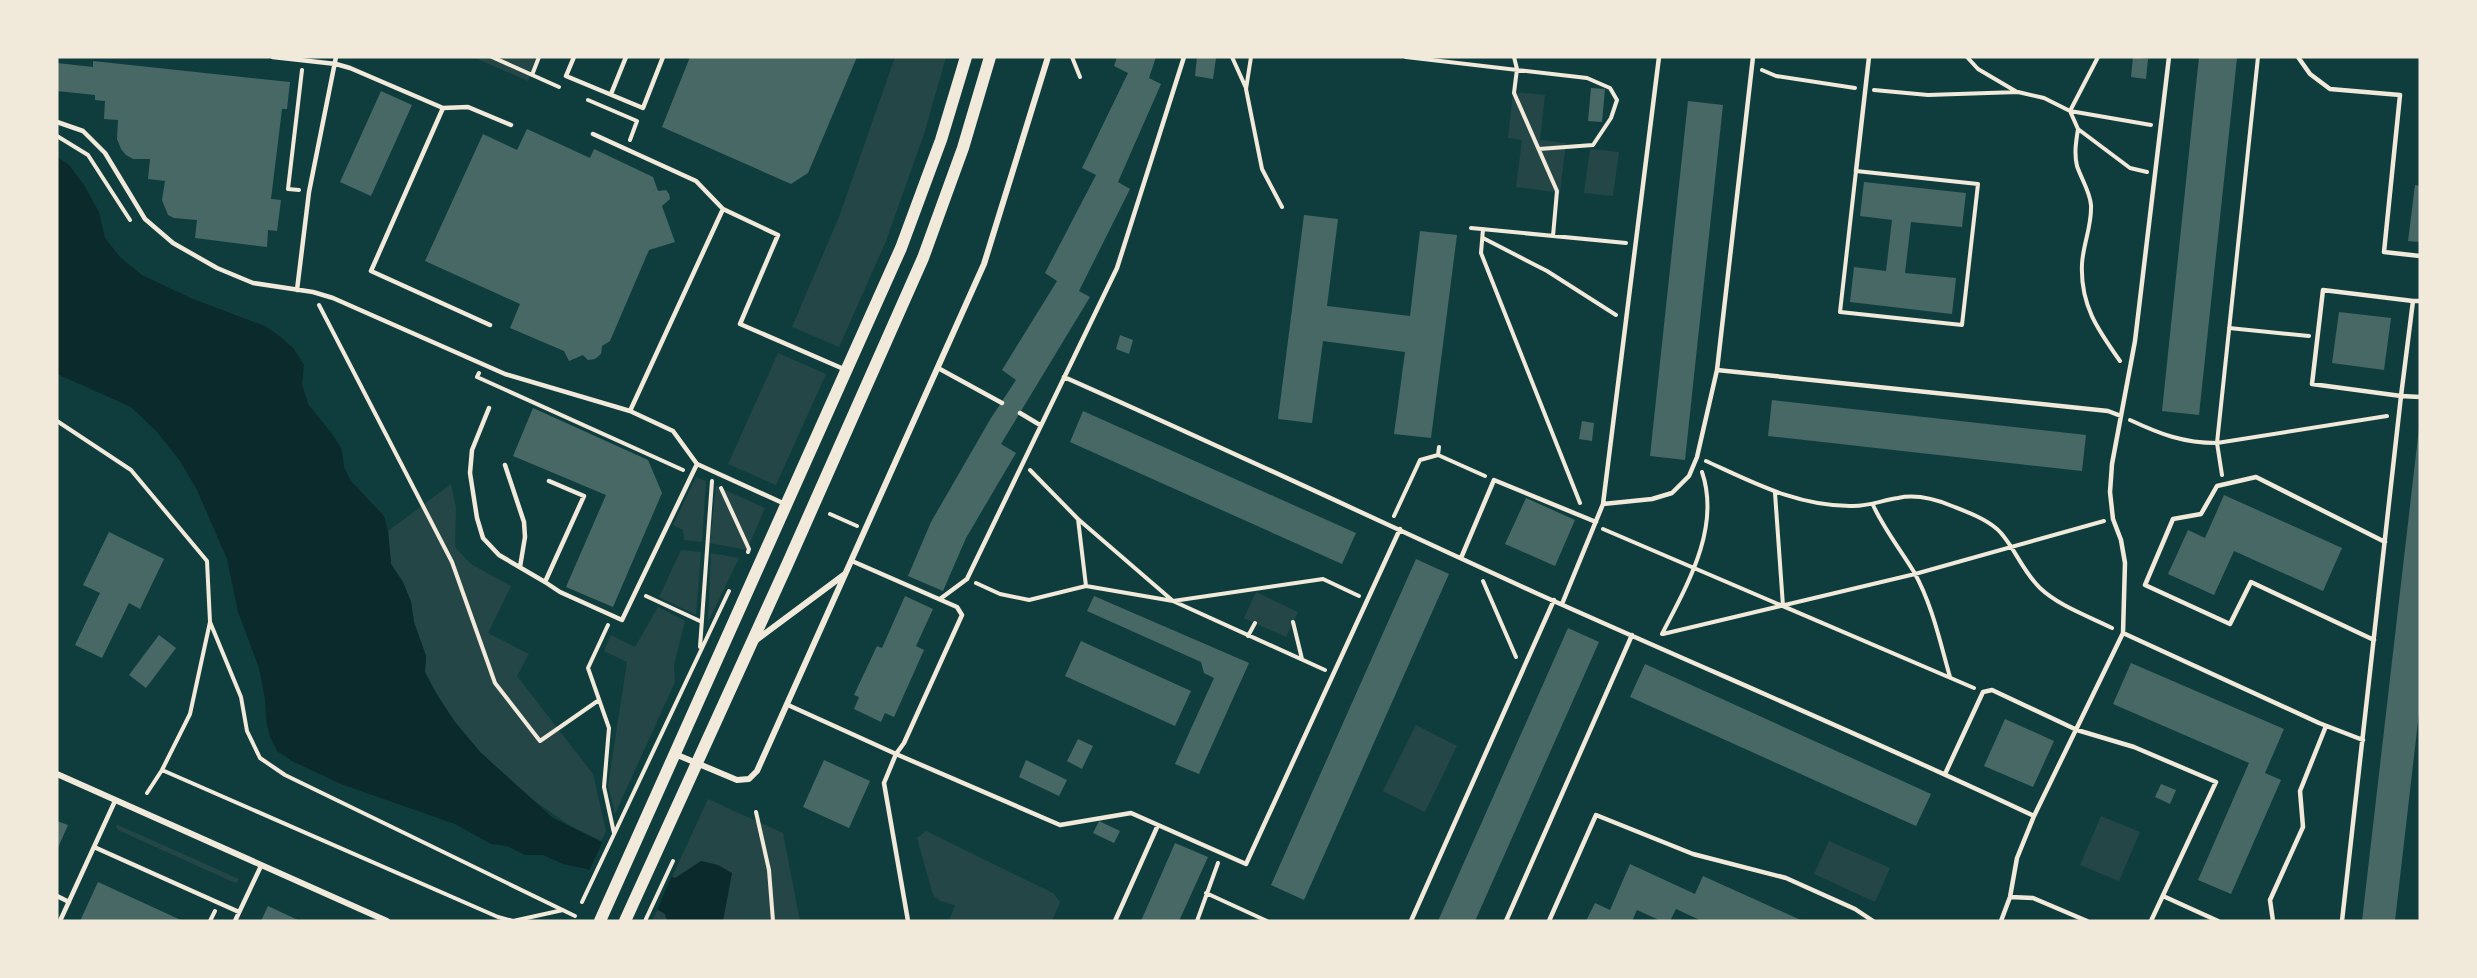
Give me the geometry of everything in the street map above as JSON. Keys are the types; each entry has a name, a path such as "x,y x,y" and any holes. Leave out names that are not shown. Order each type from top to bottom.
{"main road":[{"path":"602,917 901,248 940,140 966,57"},
{"path":"626,921 923,258 963,148 990,57"}],"street":[{"path":"675,754 737,780 749,779 757,771 984,264 1048,57"},
{"path":"752,643 846,574"},
{"path":"57,774 387,921"}],"lane":[{"path":"273,57 336,64 393,85 443,108 468,107 511,125"},
{"path":"297,290 309,192 336,57"},
{"path":"574,57 566,76 643,108 663,57"},
{"path":"610,94 626,57"},
{"path":"940,599 967,579 1117,268 1184,57"},
{"path":"1562,604 1603,504 1659,57"},
{"path":"1856,171 1869,57"},
{"path":"2001,921 2010,897 2017,858 2034,816 2123,633 2125,563 2121,540 2113,519 2111,474 2135,341 2169,57"},
{"path":"2298,57 2310,74 2330,89 2400,95 2384,252 2420,256"},
{"path":"1603,504 1652,499 1672,493 1689,476 1697,457 1718,370 1753,60"},
{"path":"443,108 371,271 490,326"},
{"path":"57,122 83,131 105,153 145,219 173,243 217,268 253,283 333,298 505,375 630,411 673,432 697,464 786,504"},
{"path":"593,134 696,181 723,209 778,235 740,324 846,370"},
{"path":"630,411 723,209"},
{"path":"2420,302 2323,290 2312,384 2420,397"},
{"path":"2342,921 2413,301"},
{"path":"938,368 1002,403"},
{"path":"1718,370 2109,411 2121,416"},
{"path":"1064,377 2034,816"},
{"path":"489,408 472,450 470,473 477,518 483,538 499,555 560,592 622,620 697,464"},
{"path":"1020,413 1040,425"},
{"path":"505,465 524,522 525,537 520,567"},
{"path":"2374,640 2251,582 2230,624 2145,585 2173,519 2201,514 2217,486 2256,477 2385,542"},
{"path":"1461,558 1494,480 1596,522"},
{"path":"545,582 584,496 549,481"},
{"path":"788,705 1060,825 1131,813 1246,864 1400,529"},
{"path":"852,561 957,607 962,615 884,783 908,921"},
{"path":"1411,921 1554,600"},
{"path":"2123,633 2326,726 2362,740"},
{"path":"1506,921 1632,635"},
{"path":"1945,774 1983,692 1992,690 2077,730 2134,747 2216,782 2151,921"},
{"path":"2273,921 2270,900 2303,827 2300,791 2326,726"},
{"path":"60,921 115,801"},
{"path":"1549,921 1596,815 1693,854 1786,878 1855,909 1873,921"},
{"path":"1115,921 1158,825"},
{"path":"94,847 239,912"},
{"path":"235,921 261,866"},
{"path":"57,896 69,902"},
{"path":"2163,896 2218,921"},
{"path":"2010,897 2033,898 2087,921"}],"path":[{"path":"492,57 563,89"},
{"path":"532,75 539,57"},
{"path":"1072,57 1080,77"},
{"path":"1232,57 1246,89 1262,169 1282,207"},
{"path":"1246,89 1251,57"},
{"path":"1406,57 1587,78 1610,88 1617,100 1611,118 1593,145 1539,149"},
{"path":"1514,57 1517,69 1514,93 1557,191 1553,236"},
{"path":"1968,57 1978,69 2018,92"},
{"path":"2070,111 2098,57"},
{"path":"2223,484 2217,443 2258,57"},
{"path":"1753,60 1776,75 1865,89 1928,95 2018,92 2044,98 2070,111 2162,126"},
{"path":"303,61 288,189 309,192"},
{"path":"585,98 637,122 633,131"},
{"path":"2070,111 2078,129 2130,168 2156,174"},
{"path":"2078,129 2075,147 2077,164 2091,203 2089,234 2082,264 2084,293 2094,325 2120,361"},
{"path":"1856,171 1978,184 1962,325 1840,312 1856,171"},
{"path":"1472,228 1636,244"},
{"path":"1484,229 1481,253 1579,500"},
{"path":"1483,238 1547,271 1626,322"},
{"path":"319,306 452,562 495,683 540,741 599,700"},
{"path":"2229,328 2318,337"},
{"path":"543,407 693,474"},
{"path":"2121,416 2158,433 2191,443 2217,443 2399,414"},
{"path":"57,421 131,470 207,561 210,622 190,714 162,770 147,794"},
{"path":"1438,455 1439,447"},
{"path":"1390,525 1420,460 1438,455 1494,480"},
{"path":"1697,457 1775,493 1801,501 1851,507 1919,496 1949,505 1978,517 1998,530 2024,570 2042,589 2068,606 2123,633"},
{"path":"1656,646 1694,569 1709,504 1697,457"},
{"path":"1023,464 1078,519 1173,601 1323,579 1364,598"},
{"path":"714,472 749,549 747,554"},
{"path":"700,651 707,526 714,472"},
{"path":"1775,493 1783,606"},
{"path":"1873,505 1881,523 1915,574 1934,619 1950,678"},
{"path":"1078,519 1086,586"},
{"path":"1663,634 1915,574 2113,519"},
{"path":"1596,522 1601,528 1694,569 1983,692"},
{"path":"1477,565 1522,671"},
{"path":"967,579 999,594 1029,600 1086,586 1173,601 1333,674"},
{"path":"582,902 731,586"},
{"path":"636,591 702,622"},
{"path":"210,622 241,697 247,731 260,758 285,776 575,916"},
{"path":"1293,622 1302,660"},
{"path":"1248,636 1256,623"},
{"path":"606,631 588,668 609,728 604,787 614,834"},
{"path":"162,770 498,919 513,921 563,910"},
{"path":"756,812 769,870 773,921"},
{"path":"1197,921 1222,854"},
{"path":"645,921 673,861"},
{"path":"1206,892 1268,921"}],"shaded area":[{"path":"473,57 538,57 528,81"},
{"path":"895,57 946,57 924,134 886,241 839,347 792,327 839,217"},
{"path":"1513,92 1545,95 1540,140 1566,143 1560,193 1516,187 1522,140 1508,138"},
{"path":"1590,149 1619,152 1613,196 1584,193"},
{"path":"57,157 69,165 84,185 99,212 105,238 120,257 142,275 193,299 265,326 294,349 304,365 302,384 308,404 342,450 344,467 351,481 384,516 391,564 403,582 411,602 414,622 426,656 425,672 455,722 480,752 553,818 675,878 701,861 718,865 732,873 723,921 667,921 665,914 587,869 563,864 543,855 525,855 507,846 491,844 455,824 341,784 292,761 277,751 270,737 266,720 265,699 259,668 238,612 227,559 197,490 180,461 157,432 131,407 57,374"},
{"path":"778,353 826,374 776,485 728,464"},
{"path":"696,477 706,481 702,542 684,540 683,530 673,525"},
{"path":"451,484 456,508 455,547 471,564 511,586 488,633 529,654 517,676 593,774 606,831 601,841 569,825 529,797 480,752 447,712 425,672 426,656 414,622 411,602 403,582 391,564 388,531"},
{"path":"716,486 765,508 747,550 710,543"},
{"path":"681,550 701,552 696,615 659,597"},
{"path":"711,553 739,558 708,622"},
{"path":"1256,592 1298,612 1286,637 1244,618"},
{"path":"658,607 685,621 674,665 675,682 615,814 608,786 627,662 604,651 611,635 635,647"},
{"path":"1416,725 1457,746 1425,812 1383,791"},
{"path":"708,799 783,833 800,921 652,921"},
{"path":"2101,816 2140,832 2119,881 2080,865"},
{"path":"118,825 239,879 237,883 233,882 118,830 116,827"},
{"path":"926,831 1053,893 1060,902 1052,921 949,921 955,905 940,901 933,895 917,838"},
{"path":"1829,841 1890,868 1875,902 1814,874"}],"pier":[{"path":"604,839 673,873 656,912 588,873"}],"building":[{"path":"690,57 857,57 808,173 791,184 662,127"},
{"path":"1117,57 1156,57 1149,78 1161,84 1118,182 1130,189 1079,291 1090,297 1001,444 1016,453 966,538 943,591 908,576 931,522 991,418 1016,380 1002,370 1057,281 1045,273 1096,175 1082,168 1128,73 1114,66"},
{"path":"1197,57 1216,58 1213,79 1195,76"},
{"path":"2133,57 2148,59 2146,79 2131,77"},
{"path":"2199,57 2237,58 2199,415 2162,411"},
{"path":"93,61 290,82 287,109 282,109 271,199 281,200 277,231 268,230 267,247 195,238 197,220 174,218 168,215 162,200 165,181 148,179 150,159 133,159 121,149 117,139 118,120 104,119 105,101 95,100 95,95 57,91 57,63 93,67"},
{"path":"1591,88 1605,89 1602,122 1588,121"},
{"path":"381,91 412,105 371,196 340,182"},
{"path":"1688,101 1723,105 1685,460 1650,456"},
{"path":"527,129 590,158 594,149 653,177 658,191 666,190 669,194 670,199 662,206 675,242 649,250 610,341 602,346 601,354 595,359 588,360 583,355 569,361 564,351 510,328 520,304 425,261 483,134 517,150"},
{"path":"1864,182 1966,193 1962,227 1911,222 1905,273 1956,278 1952,314 1850,302 1854,267 1886,271 1892,220 1860,216"},
{"path":"2415,185 2420,186 2420,242 2408,241"},
{"path":"1304,215 1338,219 1327,306 1410,316 1420,231 1457,235 1431,438 1394,434 1405,352 1323,341 1312,423 1278,419"},
{"path":"2339,312 2391,318 2384,370 2332,363"},
{"path":"1120,335 1133,340 1129,354 1116,349"},
{"path":"1772,400 2086,435 2082,471 1768,436"},
{"path":"533,408 648,460 662,493 613,607 566,587 606,495 513,456"},
{"path":"1083,411 1356,533 1342,564 1070,442"},
{"path":"1582,421 1594,423 1592,441 1579,439"},
{"path":"2419,428 2420,704 2395,921 2362,921"},
{"path":"2224,495 2342,548 2323,591 2234,551 2214,595 2168,574 2188,530 2205,538"},
{"path":"1526,498 1575,520 1555,566 1505,544"},
{"path":"109,532 164,559 140,609 129,603 102,658 75,645 100,593 83,585"},
{"path":"1416,559 1449,574 1304,900 1271,885"},
{"path":"905,596 933,609 916,646 924,650 894,717 885,713 881,722 854,709 859,697 854,695 877,646 882,648"},
{"path":"1094,596 1249,663 1199,774 1175,764 1214,678 1204,673 1201,662 1087,611"},
{"path":"1568,628 1599,642 1475,921 1438,921"},
{"path":"159,635 176,648 146,688 129,675"},
{"path":"1081,641 1191,691 1175,726 1065,676"},
{"path":"2131,663 2284,729 2265,773 2281,780 2231,894 2198,880 2249,763 2113,704"},
{"path":"1645,664 1931,794 1916,826 1630,697"},
{"path":"2005,719 2054,741 2033,787 1984,766"},
{"path":"1078,739 1093,746 1082,769 1067,761"},
{"path":"824,760 870,781 849,828 803,807"},
{"path":"1026,760 1067,780 1059,796 1019,777"},
{"path":"2161,784 2176,790 2170,804 2155,797"},
{"path":"57,821 68,825 57,850"},
{"path":"1099,821 1120,831 1114,843 1093,833"},
{"path":"1175,843 1208,857 1179,921 1141,921"},
{"path":"1630,864 1695,894 1703,876 1803,921 1702,921 1676,909 1670,921 1661,921 1637,910 1632,921 1586,921 1595,903 1610,910"},
{"path":"98,882 183,921 80,921"},
{"path":"268,906 300,921 261,921"}]}
